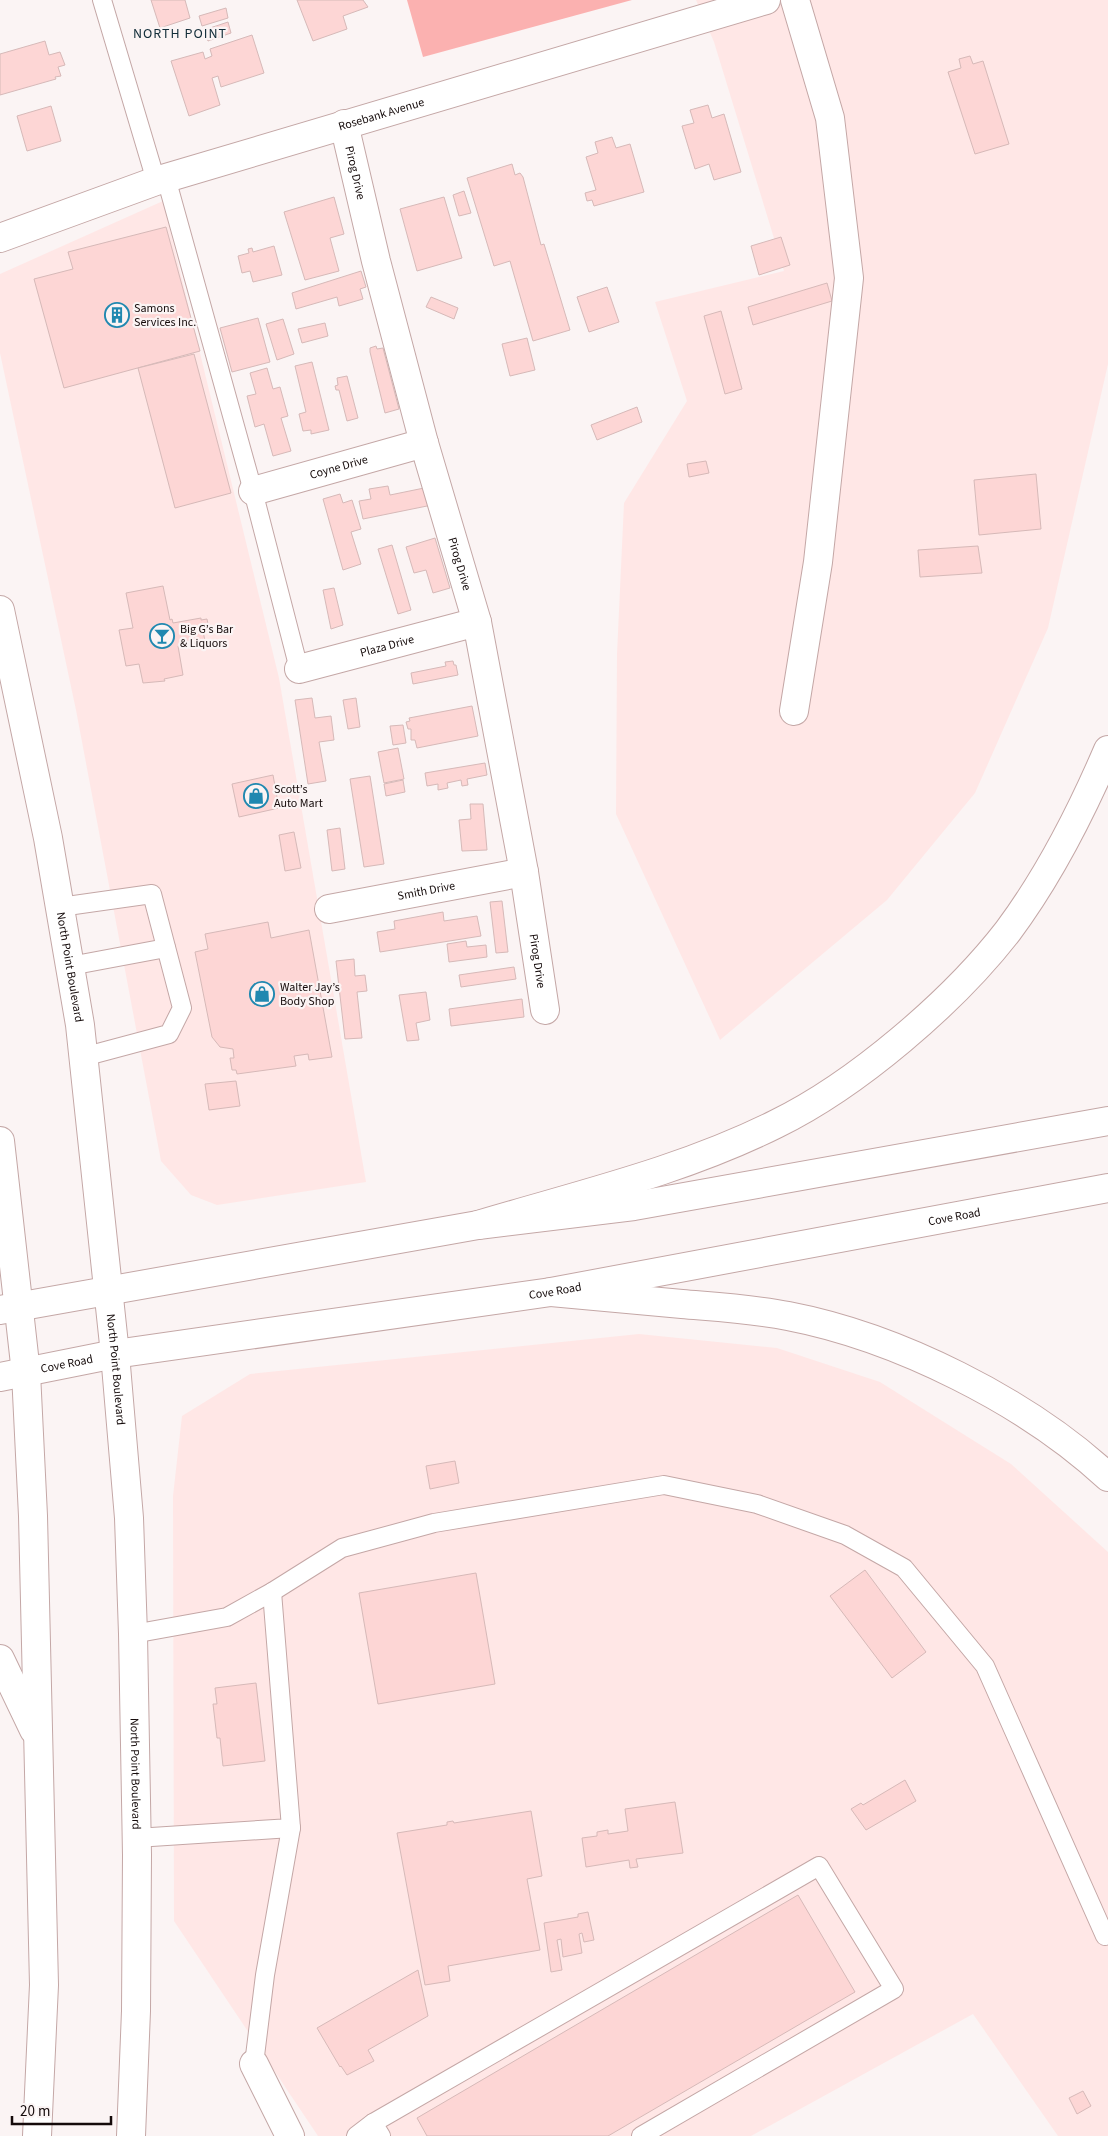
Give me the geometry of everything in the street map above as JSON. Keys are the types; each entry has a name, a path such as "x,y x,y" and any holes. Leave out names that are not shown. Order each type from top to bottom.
{"main road":[{"name":"Rosebank Avenue","path":"0,238 161,180 766,0"},
{"path":"794,711 818,562 849,278 830,118 795,0"},
{"name":"Pirog Drive","path":"344,124 376,261 424,443 477,622 524,872 544,1010"},
{"name":"Coyne Drive","path":"253,491 424,443"},
{"name":"North Point Boulevard","path":"0,610 60,906 70,966 83,1057 116,1354 129,1518 133,1634 136,2011 131,2136"},
{"name":"Plaza Drive","path":"299,669 477,622"},
{"path":"478,1225 694,1160 778,1124 843,1084 903,1038 964,980 1008,931 1049,868 1088,797 1108,750"},
{"name":"Smith Drive","path":"329,909 524,872"},
{"path":"10,1308 478,1225 634,1206 1108,1121"},
{"path":"0,1141 13,1375 33,1516 44,1985 37,2136"},
{"name":"Cove Road","path":"13,1375 116,1354 551,1292 1108,1188"},
{"path":"551,1292 759,1312 787,1316 854,1332 913,1354 976,1385 1039,1424 1108,1477"},
{"path":"0,1659 37,1736"},
{"path":"254,2064 290,2136"}],"lane":[{"path":"102,0 161,180 253,491 299,669"},
{"path":"60,906 152,894 182,1008 169,1034 83,1057"},
{"path":"70,966 166,948"},
{"path":"133,1634 227,1617 272,1592 342,1548 434,1523 664,1485 757,1504 845,1535 904,1568 985,1666 1105,1936"},
{"path":"254,2064 264,1975 291,1828 272,1592"},
{"path":"136,1838 291,1828"},
{"path":"356,2136 377,2129 819,1866 894,1989 642,2136"}],"shaded area":[{"path":"407,0 632,0 423,57"},
{"path":"696,0 1108,0 1108,364 1048,628 975,793 887,900 720,1040 616,814 617,654 624,503 687,401 655,302 784,271 714,42"},
{"path":"163,201 279,678 366,1182 217,1205 191,1195 161,1161 76,710 0,353 0,274"},
{"path":"639,1334 777,1348 880,1382 1011,1464 1108,1552 1108,2136 1058,2136 973,2014 751,2136 318,2136 174,1921 173,1496 182,1416 250,1374"}],"building":[{"path":"151,0 185,0 190,18 160,28"},
{"path":"297,0 363,0 368,7 343,16 347,29 313,41"},
{"path":"226,8 228,18 202,26 199,16"},
{"path":"228,22 231,33 208,41 204,30"},
{"path":"252,35 264,73 221,87 218,76 212,78 220,105 189,116 171,61 203,52 205,59 212,56 210,49"},
{"path":"45,41 49,55 60,52 65,65 58,67 61,76 0,95 0,54"},
{"path":"970,56 973,64 983,61 1009,144 975,154 948,72 961,68 959,59"},
{"path":"708,105 712,118 724,114 741,172 714,180 709,164 695,169 682,126 694,123 690,110"},
{"path":"51,106 61,141 27,151 17,116"},
{"path":"612,137 616,148 630,144 644,192 594,206 592,200 587,201 585,193 596,190 586,157 598,153 595,142"},
{"path":"512,164 515,175 520,173 523,177 541,245 544,244 570,330 533,341 510,261 494,266 467,178"},
{"path":"464,191 471,213 459,216 453,195"},
{"path":"334,197 344,234 330,238 339,271 305,280 284,212"},
{"path":"444,197 462,258 417,271 400,209"},
{"name":"Samons Services Inc.","path":"166,227 200,351 64,388 34,279 73,269 68,252"},
{"path":"781,237 790,265 759,275 751,246"},
{"path":"274,246 282,275 253,282 250,271 242,273 238,256 249,253 248,249 252,248 253,252"},
{"path":"361,271 366,287 360,289 363,299 339,306 337,297 296,309 292,293"},
{"path":"827,283 832,301 753,325 748,307"},
{"path":"607,287 619,322 589,332 577,297"},
{"path":"431,297 458,308 454,319 426,307"},
{"path":"721,311 742,389 725,394 704,316"},
{"path":"258,318 270,362 232,372 220,328"},
{"path":"283,319 294,354 277,360 266,324"},
{"path":"325,323 328,336 302,343 298,329"},
{"path":"527,338 535,370 510,376 502,344"},
{"path":"376,346 377,349 383,348 399,409 385,413 370,352 370,348"},
{"path":"194,354 231,493 175,508 138,368"},
{"path":"312,362 329,430 311,434 311,430 303,431 299,414 306,412 295,366"},
{"path":"267,368 273,389 280,387 288,416 281,418 291,451 273,456 264,424 255,427 247,396 256,394 250,373"},
{"path":"347,376 358,418 347,421 339,390 336,390 335,386 338,385 337,378"},
{"path":"637,407 642,422 597,440 591,425"},
{"path":"706,461 709,473 689,477 687,464"},
{"path":"1036,474 1041,529 979,535 974,480"},
{"path":"388,486 390,495 429,487 432,505 363,519 359,501 371,499 369,489"},
{"path":"340,494 343,503 352,500 361,529 351,532 361,564 343,570 323,499"},
{"path":"435,538 450,588 433,593 426,570 414,573 406,547"},
{"path":"392,545 411,610 398,614 378,549"},
{"path":"978,546 982,573 920,577 918,550"},
{"name":"Big G’s Bar & Liquors","path":"163,586 170,620 172,619 173,623 201,618 201,620 207,619 209,630 203,631 205,641 178,646 183,675 164,679 165,681 143,683 139,664 126,666 119,630 133,628 126,593"},
{"path":"334,588 343,625 331,629 323,590"},
{"path":"453,661 458,675 413,684 411,673 446,666 445,662"},
{"path":"312,698 315,718 331,716 334,740 319,742 326,781 308,784 295,700"},
{"path":"356,698 360,727 348,729 343,700"},
{"path":"472,706 478,736 417,748 415,740 411,740 411,729 408,729 406,722 410,721 409,718"},
{"path":"403,725 406,743 393,745 390,726"},
{"path":"398,748 404,779 384,783 378,752"},
{"path":"485,763 487,775 467,779 468,785 462,786 461,780 447,783 448,788 438,790 438,784 427,786 425,773"},
{"name":"Scott’s Auto Mart","path":"273,775 279,808 239,817 232,784"},
{"path":"370,776 384,864 364,867 350,779"},
{"path":"403,780 405,792 386,796 384,784"},
{"path":"470,804 483,804 487,850 462,851 459,820 471,819"},
{"path":"340,828 345,869 332,871 327,830"},
{"path":"294,832 301,868 285,871 279,835"},
{"path":"502,901 508,952 496,953 490,902"},
{"path":"443,912 444,921 477,916 481,936 380,952 377,932 395,929 394,921"},
{"name":"Walter Jay’s Body Shop","path":"268,922 271,938 309,930 332,1057 309,1060 308,1054 294,1056 296,1066 237,1074 236,1070 232,1070 230,1058 234,1058 233,1049 220,1047 212,1037 195,952 208,949 205,934"},
{"path":"466,941 467,947 486,945 487,957 449,962 447,944"},
{"path":"354,959 355,976 365,975 367,991 357,992 362,1038 345,1039 336,961"},
{"path":"514,967 516,979 461,987 459,975"},
{"path":"426,992 430,1020 416,1023 419,1040 407,1041 399,995"},
{"path":"522,999 524,1017 451,1026 449,1009"},
{"path":"236,1081 240,1106 209,1110 205,1084"},
{"path":"455,1461 459,1483 430,1489 426,1466"},
{"path":"865,1570 926,1652 892,1678 830,1596"},
{"path":"476,1573 495,1684 378,1704 359,1593"},
{"path":"256,1683 265,1761 223,1766 213,1704 217,1704 215,1688"},
{"path":"905,1780 916,1801 866,1830 851,1809 861,1803 863,1805"},
{"path":"675,1802 683,1853 636,1859 638,1867 630,1868 629,1860 586,1867 582,1838 597,1836 597,1832 608,1830 608,1834 628,1831 625,1809"},
{"path":"531,1811 542,1876 527,1879 540,1950 448,1966 450,1981 425,1985 397,1833 447,1825 447,1822 453,1821 454,1823"},
{"path":"798,1895 855,1992 608,2136 427,2136 417,2118"},
{"path":"588,1912 594,1940 584,1942 582,1933 579,1934 582,1953 563,1957 561,1939 557,1940 562,1970 551,1972 544,1923 578,1917 578,1914"},
{"path":"418,1970 428,2016 368,2050 374,2061 347,2075 340,2067 317,2028"},
{"path":"1083,2091 1091,2106 1077,2114 1069,2098"}],"place":[{"name":"Samons Services Inc.","path":"117,315"},
{"name":"Big G’s Bar & Liquors","path":"162,636"},
{"name":"Scott’s Auto Mart","path":"256,796"},
{"name":"Walter Jay’s Body Shop","path":"262,994"}],"district":[{"name":"NORTH POINT","path":"180,34"}]}
